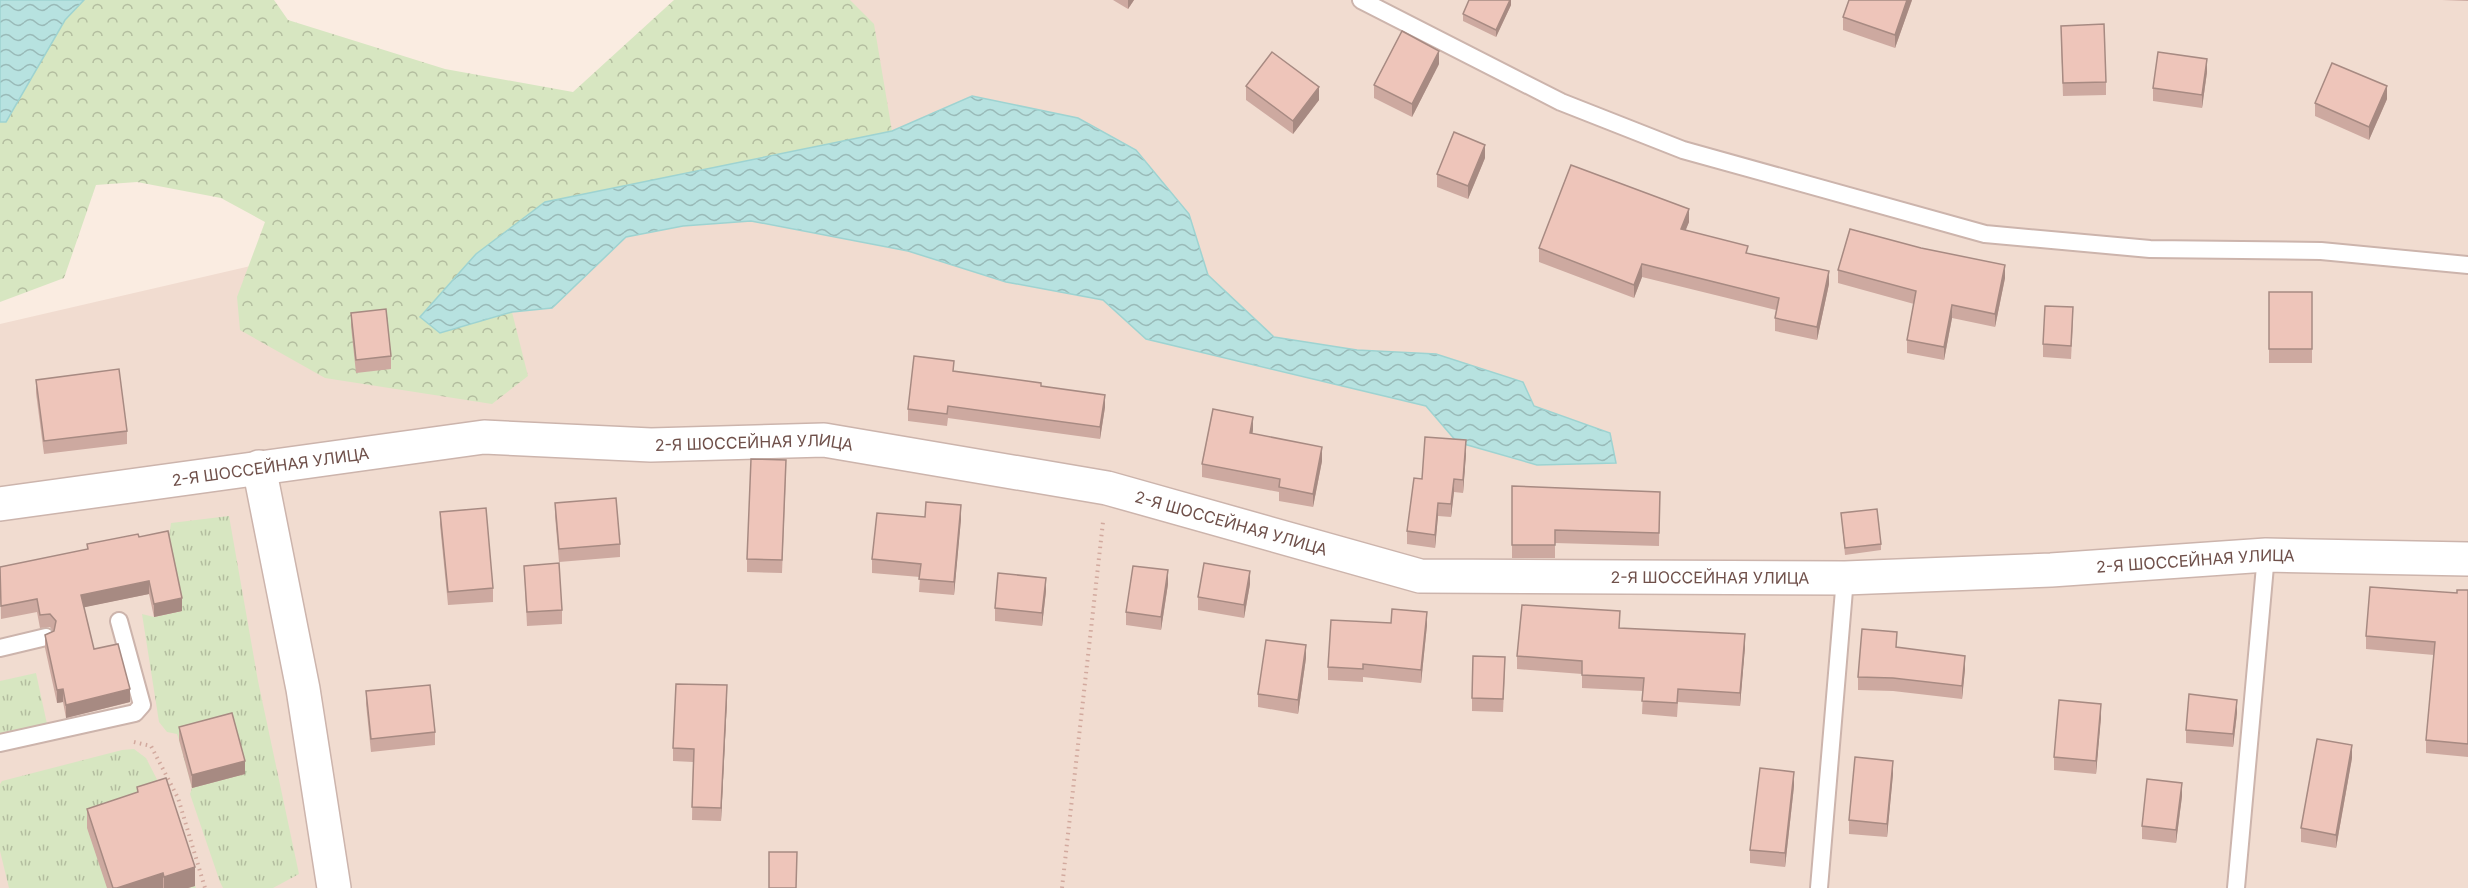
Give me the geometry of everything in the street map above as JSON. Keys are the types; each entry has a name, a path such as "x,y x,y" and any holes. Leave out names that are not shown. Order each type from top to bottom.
{"street":[{"name":"2-Я ШОССЕЙНАЯ УЛИЦА","path":"0,504 259,466 484,437 651,446 824,440 1107,488 1420,576 1845,578 2051,570 2266,555 2468,560"},
{"path":"259,466 303,689 334,888"}],"lane":[{"path":"1361,0 1561,102 1683,150 1985,234 2150,249 2321,251 2468,266"},
{"path":"2236,888 2266,555"},
{"path":"1819,888 1845,578"},
{"path":"0,743 135,713 142,705 119,621"},
{"path":"0,648 46,637"}],"path":[{"path":"1062,888 1107,488"},
{"path":"129,741 151,746 157,756 178,798 206,888"}],"shaded area":[{"path":"705,0 2468,0 2468,888 0,888 0,324 333,247 643,77"}],"green space":[{"path":"84,0 274,0 288,20 445,69 573,92 674,0 850,0 874,24 892,131 545,202 440,333 512,312 528,376 492,404 325,378 240,330 237,297 265,222 221,198 137,182 96,185 64,278 0,302 0,122 6,122 65,20"},
{"path":"229,516 258,681 299,874 273,888 223,888 220,882 190,794 192,788 177,734 167,732 159,722 142,614 154,617 182,611 168,544 171,523"},
{"path":"36,673 47,724 0,734 0,681"},
{"path":"134,749 146,758 166,797 196,888 9,888 0,851 0,784 2,781 122,750"}],"water":[{"path":"0,0 84,0 65,20 6,122 0,122"},
{"path":"972,96 1078,118 1136,150 1189,214 1208,275 1274,337 1357,350 1436,354 1523,382 1534,406 1610,433 1616,463 1537,465 1457,442 1426,406 1146,339 1103,300 1006,282 908,251 751,221 683,226 626,237 552,308 512,312 440,333 420,317 476,254 545,202 892,131"}],"building":[{"path":"1469,0 1510,0 1496,30 1463,14"},
{"path":"1849,0 1907,0 1895,35 1843,17"},
{"path":"2104,24 2106,82 2063,83 2061,26"},
{"path":"1402,31 1439,51 1412,104 1374,85"},
{"path":"1272,52 1319,87 1293,121 1246,86"},
{"path":"2158,52 2207,59 2202,95 2153,88"},
{"path":"2332,63 2387,86 2369,127 2315,103"},
{"path":"1454,132 1485,145 1468,186 1437,174"},
{"path":"1571,165 1689,209 1681,229 1748,246 1746,253 1829,271 1817,327 1775,318 1779,298 1642,264 1634,285 1539,248"},
{"path":"1850,229 1921,248 2005,265 1995,314 1952,305 1944,347 1907,340 1916,291 1838,270"},
{"path":"2269,292 2312,292 2312,349 2269,349"},
{"path":"2045,306 2073,307 2071,346 2043,344"},
{"path":"386,309 391,356 356,360 351,313"},
{"path":"914,356 954,361 953,371 1041,383 1041,386 1105,395 1100,427 948,406 947,414 908,409"},
{"path":"119,369 127,431 44,441 36,380"},
{"path":"1213,409 1253,417 1250,433 1322,447 1313,494 1279,487 1280,479 1202,464"},
{"path":"1425,437 1466,440 1463,480 1454,479 1451,504 1438,503 1435,535 1407,531 1414,478 1422,479"},
{"path":"751,459 786,460 782,560 747,559"},
{"path":"1512,486 1660,492 1659,533 1555,530 1555,545 1512,545"},
{"path":"616,498 620,544 559,549 555,503"},
{"path":"926,502 961,505 954,582 919,579 921,564 872,559 877,513 925,517"},
{"path":"486,508 493,588 448,592 440,512"},
{"path":"1877,509 1881,544 1845,548 1841,513"},
{"path":"168,531 182,598 154,604 149,581 81,595 94,649 118,644 130,689 66,705 63,689 57,690 45,635 54,631 56,621 50,614 40,615 37,599 1,606 0,567 88,549 87,544"},
{"path":"559,563 562,610 527,612 524,566"},
{"path":"1204,563 1250,571 1244,605 1198,597"},
{"path":"1133,566 1168,570 1161,617 1126,612"},
{"path":"998,573 1046,578 1042,613 995,608"},
{"path":"2370,587 2457,593 2457,590 2468,590 2468,744 2426,740 2435,642 2366,636"},
{"path":"1522,605 1620,611 1619,628 1745,634 1740,693 1678,689 1677,703 1642,701 1644,678 1582,675 1582,661 1517,656"},
{"path":"1392,609 1427,612 1421,670 1363,664 1363,669 1328,667 1331,620 1391,623"},
{"path":"1862,629 1897,632 1896,647 1965,656 1962,686 1893,678 1858,677"},
{"path":"1266,640 1306,645 1298,700 1258,694"},
{"path":"1473,656 1505,657 1503,699 1472,698"},
{"path":"676,684 727,685 721,808 692,807 694,749 673,748"},
{"path":"430,685 435,732 371,739 366,691"},
{"path":"2189,694 2237,700 2233,734 2186,730"},
{"path":"2059,700 2101,704 2096,761 2054,757"},
{"path":"232,713 245,761 192,775 179,727"},
{"path":"2317,739 2352,745 2336,835 2301,828"},
{"path":"1855,757 1893,761 1887,824 1849,820"},
{"path":"1760,768 1794,772 1785,853 1750,850"},
{"path":"166,778 195,867 164,877 163,873 113,888 87,809 138,792 137,787"},
{"path":"2147,779 2182,783 2176,830 2142,826"},
{"path":"769,852 797,852 796,888 769,888"}]}
